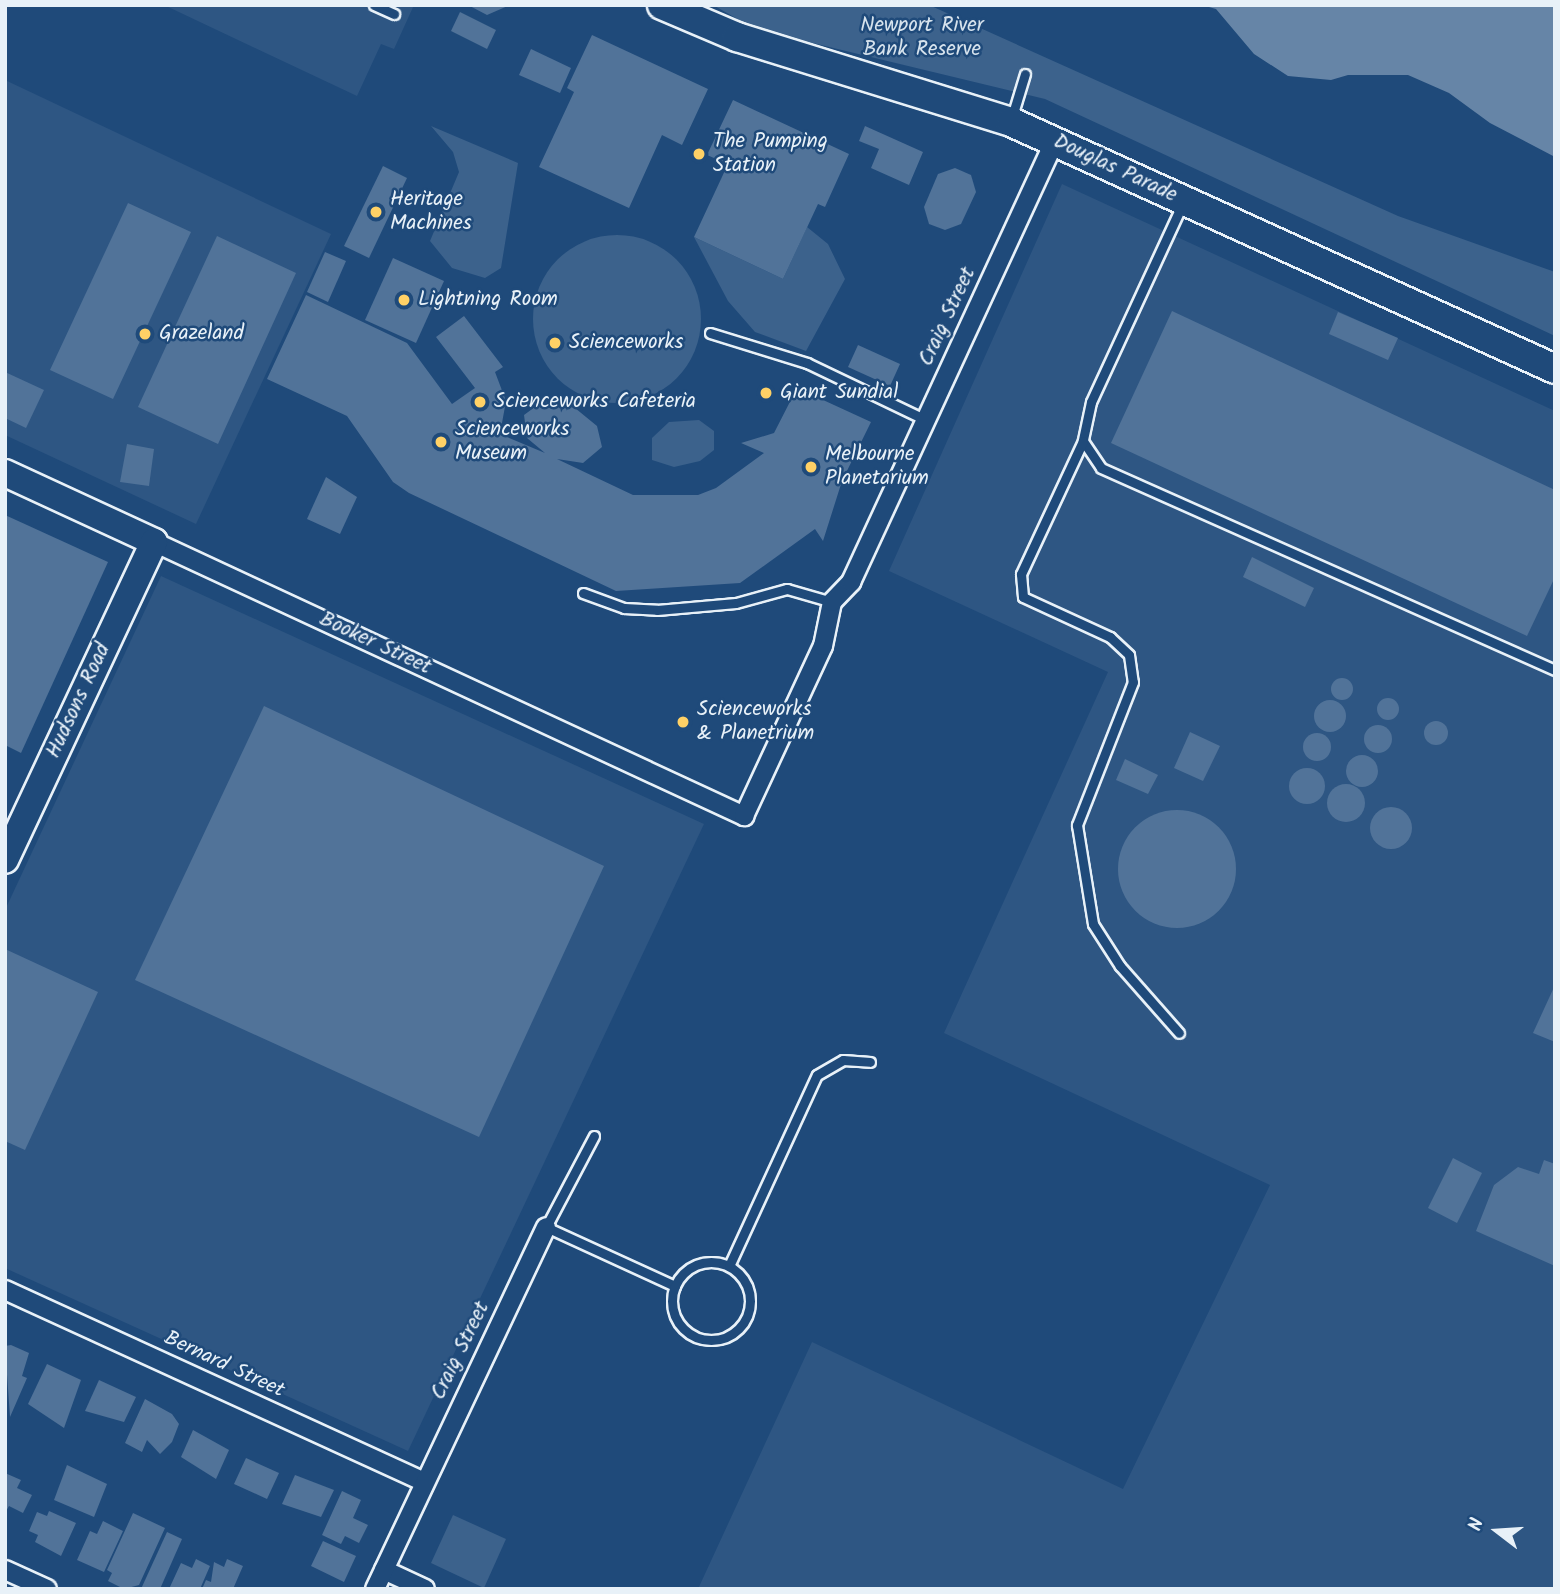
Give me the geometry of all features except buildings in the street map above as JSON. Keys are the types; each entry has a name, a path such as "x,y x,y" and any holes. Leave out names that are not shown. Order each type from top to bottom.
{"main road":[{"name":"Douglas Parade","path":"662,5 737,37 1011,122 1555,369"}],"street":[{"name":"Craig Street","path":"744,816 823,646 832,602 851,582 922,418 1055,140"},
{"name":"Booker Street","path":"5,473 744,816"},
{"name":"Hudsons Road","path":"5,860 154,542"},
{"name":"Craig Street","path":"375,1589 546,1227"},
{"name":"Bernard Street","path":"5,1290 424,1482"},
{"path":"5,1570 47,1589"},
{"path":"384,1570 425,1589"}],"lane":[{"path":"374,5 394,14"},
{"path":"1011,122 1025,74"},
{"path":"1179,1033 1121,966 1093,924 1077,825 1133,682 1129,655 1110,638 1023,597 1021,574 1083,441 1091,402 1184,200"},
{"path":"709,334 807,363 922,418"},
{"path":"1083,441 1101,468 1555,670"},
{"path":"583,593 624,608 657,610 736,603 787,589 832,602"},
{"path":"729,1266 817,1075 843,1059 870,1062"},
{"name":"Craig Street","path":"546,1227 594,1136"},
{"path":"546,1227 675,1286"},
{"path":"729,1266 746,1284 749,1310 724,1338 699,1339 679,1323 672,1299 675,1286 692,1267 729,1266"}],"shaded area":[{"path":"164,5 414,5 394,49 381,44 357,96"},
{"path":"1202,5 1555,5 1555,157 1490,123 1449,93 1408,75 1348,75 1331,80 1288,76 1254,54 1216,9"},
{"name":"Grazeland","path":"5,80 331,234 196,524 5,435"},
{"path":"1062,184 1555,411 1555,1589 698,1589 812,1342 1123,1489 1270,1185 944,1033 1108,672 889,571"},
{"path":"161,576 704,824 408,1451 5,1268 5,910"}],"green space":[{"name":"Newport River Bank Reserve","path":"713,5 929,5 1398,216 1555,272 1555,336 1045,99 755,29"},
{"path":"431,126 518,163 501,268 485,278 452,268 430,241 459,172 453,152"},
{"path":"807,227 828,244 845,279 806,351 755,332 728,301 694,237 783,279"},
{"path":"617,235 649,241 676,260 695,287 701,319 695,351 676,378 649,397 617,403 585,397 558,378 539,351 533,319 539,287 558,260 585,241"},
{"path":"699,420 714,431 714,450 700,461 674,467 652,460 652,438 669,422"},
{"path":"453,1515 506,1539 484,1588 431,1563"}],"place":[{"name":"The Pumping Station","path":"699,154"},
{"name":"Heritage Machines","path":"376,212"},
{"name":"Lightning Room","path":"404,300"},
{"name":"Grazeland","path":"145,334"},
{"name":"Scienceworks","path":"555,343"},
{"name":"Giant Sundial","path":"766,393"},
{"name":"Scienceworks Cafeteria","path":"480,402"},
{"name":"Scienceworks Museum","path":"441,442"},
{"name":"Melbourne Planetarium","path":"811,467"},
{"name":"Scienceworks & Planetrium","path":"683,722"}]}
